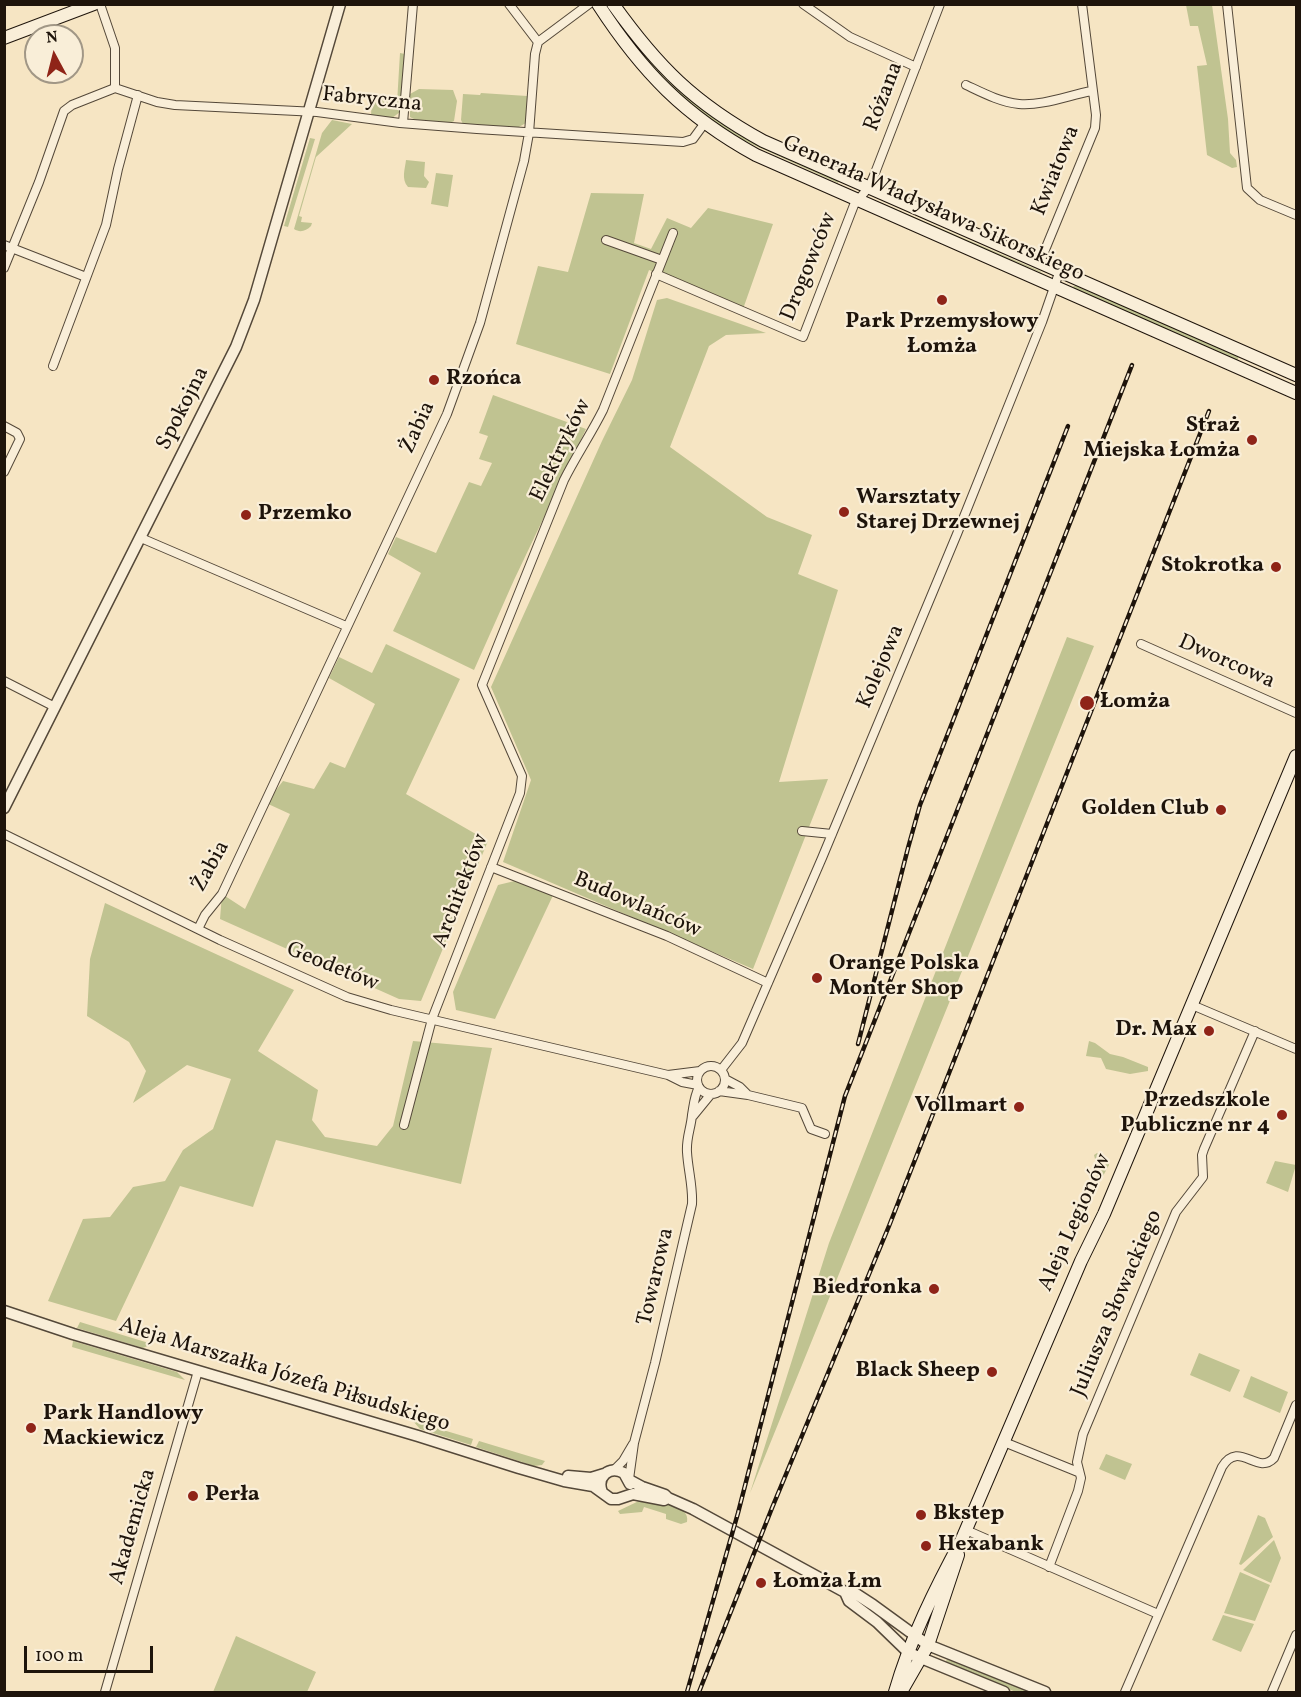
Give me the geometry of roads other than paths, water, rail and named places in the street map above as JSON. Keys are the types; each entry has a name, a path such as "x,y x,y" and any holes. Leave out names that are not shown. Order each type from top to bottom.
{"main road":[{"path":"4,38 94,4"},
{"name":"Generała Władysława Sikorskiego","path":"597,4 651,75 671,96 704,124 756,155 1296,393"},
{"name":"Generała Władysława Sikorskiego","path":"613,4 643,46 681,86 712,110 763,141 1296,375"},
{"name":"Aleja Legionów","path":"895,1692 916,1635 942,1576 964,1535 1192,1005 1296,756"},
{"name":"Aleja Legionów","path":"901,1692 928,1644 954,1572 964,1535"}],"street":[{"path":"4,268 8,246 66,108 115,88 114,48 100,4"},
{"name":"Spokojna","path":"4,808 225,372 241,335 254,300 340,4"},
{"path":"403,123 413,4"},
{"path":"509,4 538,42 589,4"},
{"path":"803,4 850,37 916,67"},
{"name":"Różana","path":"857,199 868,187 940,4"},
{"name":"Kwiatowa","path":"1040,262 1095,128 1096,115 1082,4"},
{"path":"1227,4 1247,188 1260,200 1296,215"},
{"name":"Żabia","path":"198,929 205,915 222,894 447,414 480,323 524,161 538,42"},
{"name":"Kwiatowa","path":"966,86 996,99 1019,104 1036,103 1092,91"},
{"name":"Fabryczna","path":"115,88 175,105 310,112 403,123 529,133 683,142 693,139 704,124"},
{"path":"53,366 106,225 138,95"},
{"name":"Drogowców","path":"656,274 803,337 857,199"},
{"name":"Elektryków","path":"522,776 482,685 564,480 603,410 673,233"},
{"path":"606,240 662,260"},
{"path":"8,246 86,277"},
{"name":"Kolejowa","path":"721,1070 742,1043 832,834 966,513 1042,322 1060,270"},
{"path":"4,426 15,431 20,439 4,472"},
{"path":"141,538 346,626"},
{"name":"Dworcowa","path":"1141,644 1296,713"},
{"path":"4,681 55,706"},
{"name":"Architektów","path":"404,1125 432,1019 520,793 522,776"},
{"path":"801,831 832,834"},
{"name":"Geodetów","path":"4,834 198,929 347,997 668,1075 698,1086"},
{"name":"Budowlańców","path":"491,867 667,936 768,983"},
{"path":"1192,1005 1296,1049"},
{"name":"Juliusza Słowackiego","path":"1049,1567 1078,1491 1081,1478 1077,1462 1083,1434 1176,1212 1203,1177 1204,1149 1255,1031"},
{"path":"668,1075 700,1071 713,1066 721,1070 725,1079 740,1087 748,1095"},
{"path":"700,1071 697,1077 698,1086 706,1093 748,1095 802,1108 811,1129 825,1134"},
{"path":"692,1116 724,1084 725,1079"},
{"name":"Towarowa","path":"629,1479 634,1443 656,1364 692,1204 693,1190 687,1137 698,1086"},
{"name":"Aleja Marszałka Józefa Piłsudskiego","path":"4,1311 519,1468 564,1481 593,1486 607,1497 614,1499 635,1494 664,1500 668,1498"},
{"name":"Akademicka","path":"105,1692 198,1371"},
{"path":"1125,1692 1227,1460 1237,1456 1262,1464 1271,1462 1296,1405"},
{"path":"1004,1442 1078,1472"},
{"name":"Towarowa","path":"609,1472 623,1461 634,1443"},
{"name":"Aleja Marszałka Józefa Piłsudskiego","path":"552,1476 591,1478 621,1471 635,1484 703,1513 845,1592 853,1592 928,1644 1045,1692"},
{"path":"602,1492 600,1484 609,1472"},
{"path":"626,1495 629,1489 629,1479"},
{"path":"964,1535 1049,1567 1158,1614"},
{"name":"Aleja Marszałka Józefa Piłsudskiego","path":"845,1592 849,1601 877,1622 909,1653 1005,1692"},
{"path":"1272,1692 1296,1635"}],"railway":[{"path":"687,1692 738,1513 845,1096 1132,365"},
{"path":"699,1692 772,1508 889,1226 1209,411"},
{"path":"858,1044 920,805 1068,426"}],"place":[{"name":"Park Przemysłowy Łomża","path":"942,300"},
{"name":"Rzońca","path":"434,380"},
{"name":"Straż Miejska Łomża","path":"1252,440"},
{"name":"Warsztaty Starej Drzewnej","path":"844,512"},
{"name":"Przemko","path":"246,515"},
{"name":"Stokrotka","path":"1276,567"},
{"name":"Łomża","path":"1087,703"},
{"name":"Golden Club","path":"1221,810"},
{"name":"Orange Polska Monter Shop","path":"817,978"},
{"name":"Dr. Max","path":"1209,1031"},
{"name":"Vollmart","path":"1019,1107"},
{"name":"Przedszkole Publiczne nr 4","path":"1282,1115"},
{"name":"Biedronka","path":"934,1289"},
{"name":"Black Sheep","path":"992,1372"},
{"name":"Park Handlowy Mackiewicz","path":"31,1428"},
{"name":"Perła","path":"193,1496"},
{"name":"Bkstep","path":"921,1515"},
{"name":"Hexabank","path":"926,1546"},
{"name":"Łomża Łm","path":"761,1583"}]}
